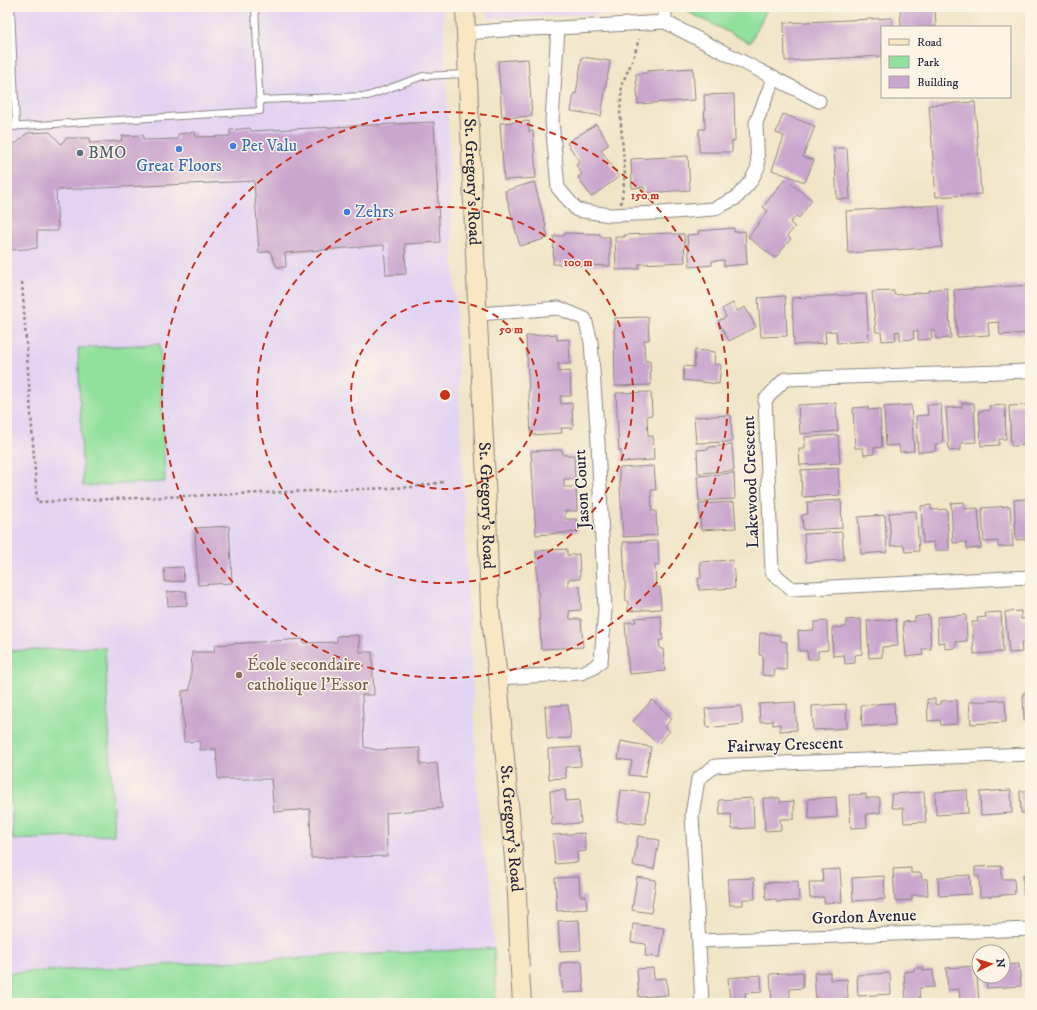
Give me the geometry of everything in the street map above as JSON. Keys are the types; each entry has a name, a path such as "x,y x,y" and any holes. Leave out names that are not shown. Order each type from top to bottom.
{"street":[{"name":"St. Gregory's Road","path":"465,7 486,480 490,610 498,678 517,894 522,1003"},
{"path":"664,7 665,22"},
{"path":"466,33 665,22 819,101"},
{"path":"558,28 552,121 558,188 577,210 610,215 714,209 736,198 751,182 758,167 756,123 774,77"},
{"name":"Jason Court","path":"478,314 559,308 585,319 591,342 598,442 606,610 601,661 592,668 581,673 498,678"},
{"name":"Lakewood Crescent","path":"1030,371 784,379 765,400 772,572 792,589 1030,577"},
{"name":"Fairway Crescent","path":"702,1003 692,815 698,779 715,766 1030,754"},
{"name":"Gordon Avenue","path":"699,941 1030,929"}],"lane":[{"path":"11,7 16,126"},
{"path":"7,127 260,111 255,7"},
{"path":"260,100 368,96 423,76 467,74"}],"path":[{"path":"620,214 625,175 620,113 622,84 633,59 639,39"},
{"path":"22,282 37,502 413,487 443,482"}],"shaded area":[{"name":"École secondaire catholique l'Essor","path":"7,7 443,7 464,510 480,839 490,878 494,948 7,973"},
{"path":"488,7 648,7 648,12 488,19"}],"green space":[{"path":"691,7 768,7 750,43 688,12"},
{"path":"160,344 165,482 83,486 78,348"},
{"path":"105,647 114,835 13,840 7,715 7,651"},
{"path":"494,948 496,1003 9,1003 8,973"}],"building":[{"path":"514,7 531,7 531,8 514,9"},
{"path":"900,7 935,7 936,26 901,26"},
{"path":"892,18 892,26 881,26 881,56 785,61 784,23"},
{"path":"582,57 610,61 601,116 571,111 574,93 576,94"},
{"path":"528,59 532,116 502,118 498,61"},
{"path":"693,68 695,100 638,104 636,74 647,73 647,71"},
{"path":"734,94 735,141 732,141 732,152 699,152 699,129 705,129 704,95"},
{"path":"975,102 981,194 936,197 929,105"},
{"path":"783,114 815,126 803,157 814,160 805,182 772,170 784,136 776,133"},
{"path":"529,121 529,132 533,131 536,178 504,180 500,123"},
{"name":"Zehrs","path":"434,122 440,242 405,244 406,274 386,275 384,245 285,253 286,267 277,267 270,251 259,253 254,181 56,190 58,231 37,231 37,248 11,250 7,234 7,144 17,143 27,133 50,132 61,144 66,138 90,138 89,143 121,141 122,136 143,135 143,140 178,139 178,134 195,132 196,137 230,136 230,130 250,128 251,131"},
{"path":"596,124 609,144 601,150 619,177 591,197 578,177 582,174 576,165 580,162 567,143"},
{"path":"834,148 847,148 850,199 837,199"},
{"path":"688,156 690,190 644,193 644,187 632,188 631,159"},
{"path":"785,179 812,200 799,218 796,216 790,223 795,227 787,236 791,239 775,258 748,237 768,211 763,207"},
{"path":"534,182 548,238 520,246 505,191"},
{"path":"939,205 942,247 848,253 846,211"},
{"path":"734,228 734,232 745,231 747,264 724,266 724,260 712,261 712,265 690,267 687,235 699,234 698,231"},
{"path":"564,233 600,234 600,237 610,237 610,266 553,264 554,236 564,236"},
{"path":"684,234 685,262 639,264 639,269 616,270 615,237 625,237 624,235"},
{"path":"1030,285 1030,333 1000,335 999,322 988,323 989,335 957,337 954,290"},
{"path":"947,288 951,338 936,339 935,330 931,330 932,339 918,340 918,331 913,331 914,339 900,340 900,331 895,332 896,340 882,341 881,332 876,332 872,292 894,291 894,295 928,292 928,290"},
{"path":"866,294 869,341 837,343 836,331 825,332 826,343 794,345 792,298"},
{"path":"785,296 787,336 761,337 758,298"},
{"path":"733,303 737,311 745,307 756,327 729,341 718,321 726,317 722,309"},
{"path":"648,317 649,340 644,340 645,361 650,361 651,385 615,386 615,318"},
{"path":"557,334 557,340 569,339 570,364 558,364 559,372 570,371 571,396 560,396 561,404 572,403 573,428 561,428 562,433 531,435 526,336"},
{"path":"695,350 715,352 714,364 721,365 719,384 683,380 684,366 694,367"},
{"path":"651,392 652,415 647,416 648,436 653,436 654,460 621,462 616,393"},
{"path":"836,403 838,431 800,434 798,405"},
{"path":"962,403 974,403 976,442 961,443 961,450 949,451 946,408 962,407"},
{"path":"941,404 943,443 935,444 936,451 918,452 916,416 928,415 927,405"},
{"path":"911,405 914,451 900,452 899,445 886,446 884,407"},
{"path":"1005,405 1006,439 999,439 999,445 981,446 979,411 990,410 989,406"},
{"path":"1028,405 1028,409 1030,409 1030,445 1011,446 1009,406"},
{"path":"868,407 868,410 880,409 882,447 874,448 874,454 864,455 863,448 855,448 853,408"},
{"path":"731,415 732,442 696,443 694,417"},
{"path":"838,435 840,463 800,465 799,449 805,449 805,437"},
{"path":"732,445 734,471 698,473 697,450 709,449 709,447"},
{"path":"562,450 563,455 574,455 575,479 564,479 564,487 576,487 577,511 565,511 565,519 577,519 578,532 536,535 531,451"},
{"path":"654,466 656,490 651,490 652,511 656,511 657,535 623,537 619,468"},
{"path":"838,468 840,495 802,497 801,470"},
{"path":"734,473 735,499 699,501 697,476"},
{"path":"1026,499 1027,506 1030,506 1030,539 1016,540 1014,500"},
{"path":"841,500 842,528 803,530 802,515 808,514 807,502"},
{"path":"734,502 736,528 701,530 699,504"},
{"path":"964,502 964,509 978,508 981,548 967,549 966,542 953,543 951,503"},
{"path":"931,505 931,510 947,509 949,550 935,550 934,542 923,543 921,506"},
{"path":"1010,506 1013,546 998,547 998,541 984,542 982,508"},
{"path":"916,511 919,551 905,552 904,545 891,546 889,513"},
{"path":"885,515 887,552 861,554 858,517"},
{"path":"229,526 232,583 198,585 195,528"},
{"path":"842,532 844,560 806,562 804,534"},
{"path":"658,541 659,565 655,565 656,587 660,587 661,609 628,611 628,601 626,601 623,542"},
{"path":"567,549 567,555 579,554 580,579 568,579 568,587 580,586 581,610 569,611 570,619 581,619 583,647 541,649 536,551"},
{"path":"733,560 735,588 699,590 698,578 701,578 700,562"},
{"path":"183,567 184,581 165,582 164,568"},
{"path":"186,591 187,605 168,606 167,592"},
{"path":"1021,611 1021,619 1030,618 1030,641 1021,642 1022,652 1009,653 1005,612"},
{"path":"1001,612 1003,652 974,654 972,622 978,622 977,618 986,617 985,613"},
{"path":"929,615 931,649 922,649 923,655 906,657 903,622 915,621 915,617"},
{"path":"966,615 967,641 956,642 956,648 945,649 945,642 938,643 937,617"},
{"path":"661,616 663,640 659,640 660,649 663,649 665,671 629,674 625,623 636,622 635,618"},
{"path":"861,619 862,654 855,655 855,663 845,664 844,655 833,656 832,628 846,627 846,620"},
{"path":"896,619 898,646 882,647 882,657 869,658 867,621"},
{"path":"827,621 828,650 818,651 818,659 808,659 807,651 799,651 798,631 814,630 814,622"},
{"path":"760,633 780,635 780,641 787,642 786,670 775,669 774,676 762,675 763,655 759,655"},
{"path":"359,635 360,652 372,652 374,695 362,695 364,747 377,750 420,748 420,765 437,763 442,808 386,813 387,856 311,858 310,809 274,812 271,779 218,779 216,749 200,750 200,741 184,742 182,691 190,690 192,652 214,652 215,645 303,639 303,643 337,642 337,636"},
{"path":"1023,693 1030,693 1030,720 1024,720"},
{"path":"927,699 935,699 935,705 941,704 941,701 957,700 958,724 941,725 940,720 928,721"},
{"path":"652,700 672,718 665,727 670,731 658,744 633,721"},
{"path":"1005,700 1006,722 971,724 969,702"},
{"path":"795,702 797,730 780,731 780,724 773,725 773,721 760,722 759,704"},
{"path":"894,703 895,725 862,726 861,705"},
{"path":"846,704 847,728 813,730 812,706"},
{"path":"568,705 571,738 547,739 545,706"},
{"path":"741,706 743,724 707,728 705,709"},
{"path":"621,741 651,747 645,777 629,775 632,761 618,759"},
{"path":"580,747 581,766 565,767 566,778 549,779 548,749"},
{"path":"565,790 566,801 579,800 581,823 552,825 550,791"},
{"path":"621,790 650,793 645,824 617,821"},
{"path":"967,790 968,813 936,815 935,792"},
{"path":"1011,790 1012,813 981,815 980,792"},
{"path":"1020,791 1030,791 1030,812 1021,813"},
{"path":"924,792 926,822 904,823 903,808 892,808 891,794"},
{"path":"866,794 866,798 880,798 880,813 866,814 867,827 851,828 849,795"},
{"path":"836,797 837,817 809,819 808,799"},
{"path":"753,798 754,828 732,829 731,814 720,815 719,800"},
{"path":"763,798 780,798 780,802 794,801 794,819 780,819 781,830 765,831"},
{"path":"584,833 586,851 577,852 578,862 555,864 552,835"},
{"path":"638,836 659,840 654,869 633,866"},
{"path":"1002,866 1002,879 1014,879 1015,894 980,897 979,876 975,876 975,867"},
{"path":"911,868 911,873 921,873 922,879 927,879 928,895 912,895 912,900 895,901 893,869"},
{"path":"840,869 842,902 824,903 824,897 810,898 809,882 823,882 822,870"},
{"path":"970,875 971,894 939,896 938,877"},
{"path":"1023,875 1030,875 1030,896 1024,896"},
{"path":"884,876 885,899 853,901 852,878"},
{"path":"579,877 580,896 586,896 587,909 557,911 555,878"},
{"path":"637,877 656,880 651,913 632,910"},
{"path":"754,878 755,899 743,899 743,905 730,905 728,879"},
{"path":"798,881 799,901 776,902 776,899 766,900 765,883"},
{"path":"579,920 581,950 560,951 558,921"},
{"path":"633,924 664,928 660,957 645,956 646,944 631,942"},
{"path":"582,961 584,992 563,993 560,963"},
{"path":"1011,964 1019,964 1021,986 987,988 987,984 1011,984"},
{"path":"971,966 971,984 978,984 979,1001 960,1002 959,989 948,990 946,968"},
{"path":"653,968 654,979 666,978 668,995 639,997 637,969"},
{"path":"914,968 923,968 923,971 933,970 934,987 919,988 920,1000 906,1001 904,972 914,971"},
{"path":"803,972 803,988 790,989 790,1003 772,1003 770,974"},
{"path":"830,972 830,980 847,979 848,999 816,1001 814,973"},
{"path":"890,973 891,994 858,996 857,975"},
{"path":"761,975 762,992 745,993 746,1003 730,1003 728,978"}],"place":[{"name":"Pet Valu","path":"233,146"},
{"name":"Great Floors","path":"179,149"},
{"name":"BMO","path":"80,153"},
{"name":"Zehrs","path":"347,212"},
{"name":"École secondaire catholique l'Essor","path":"239,675"}]}
